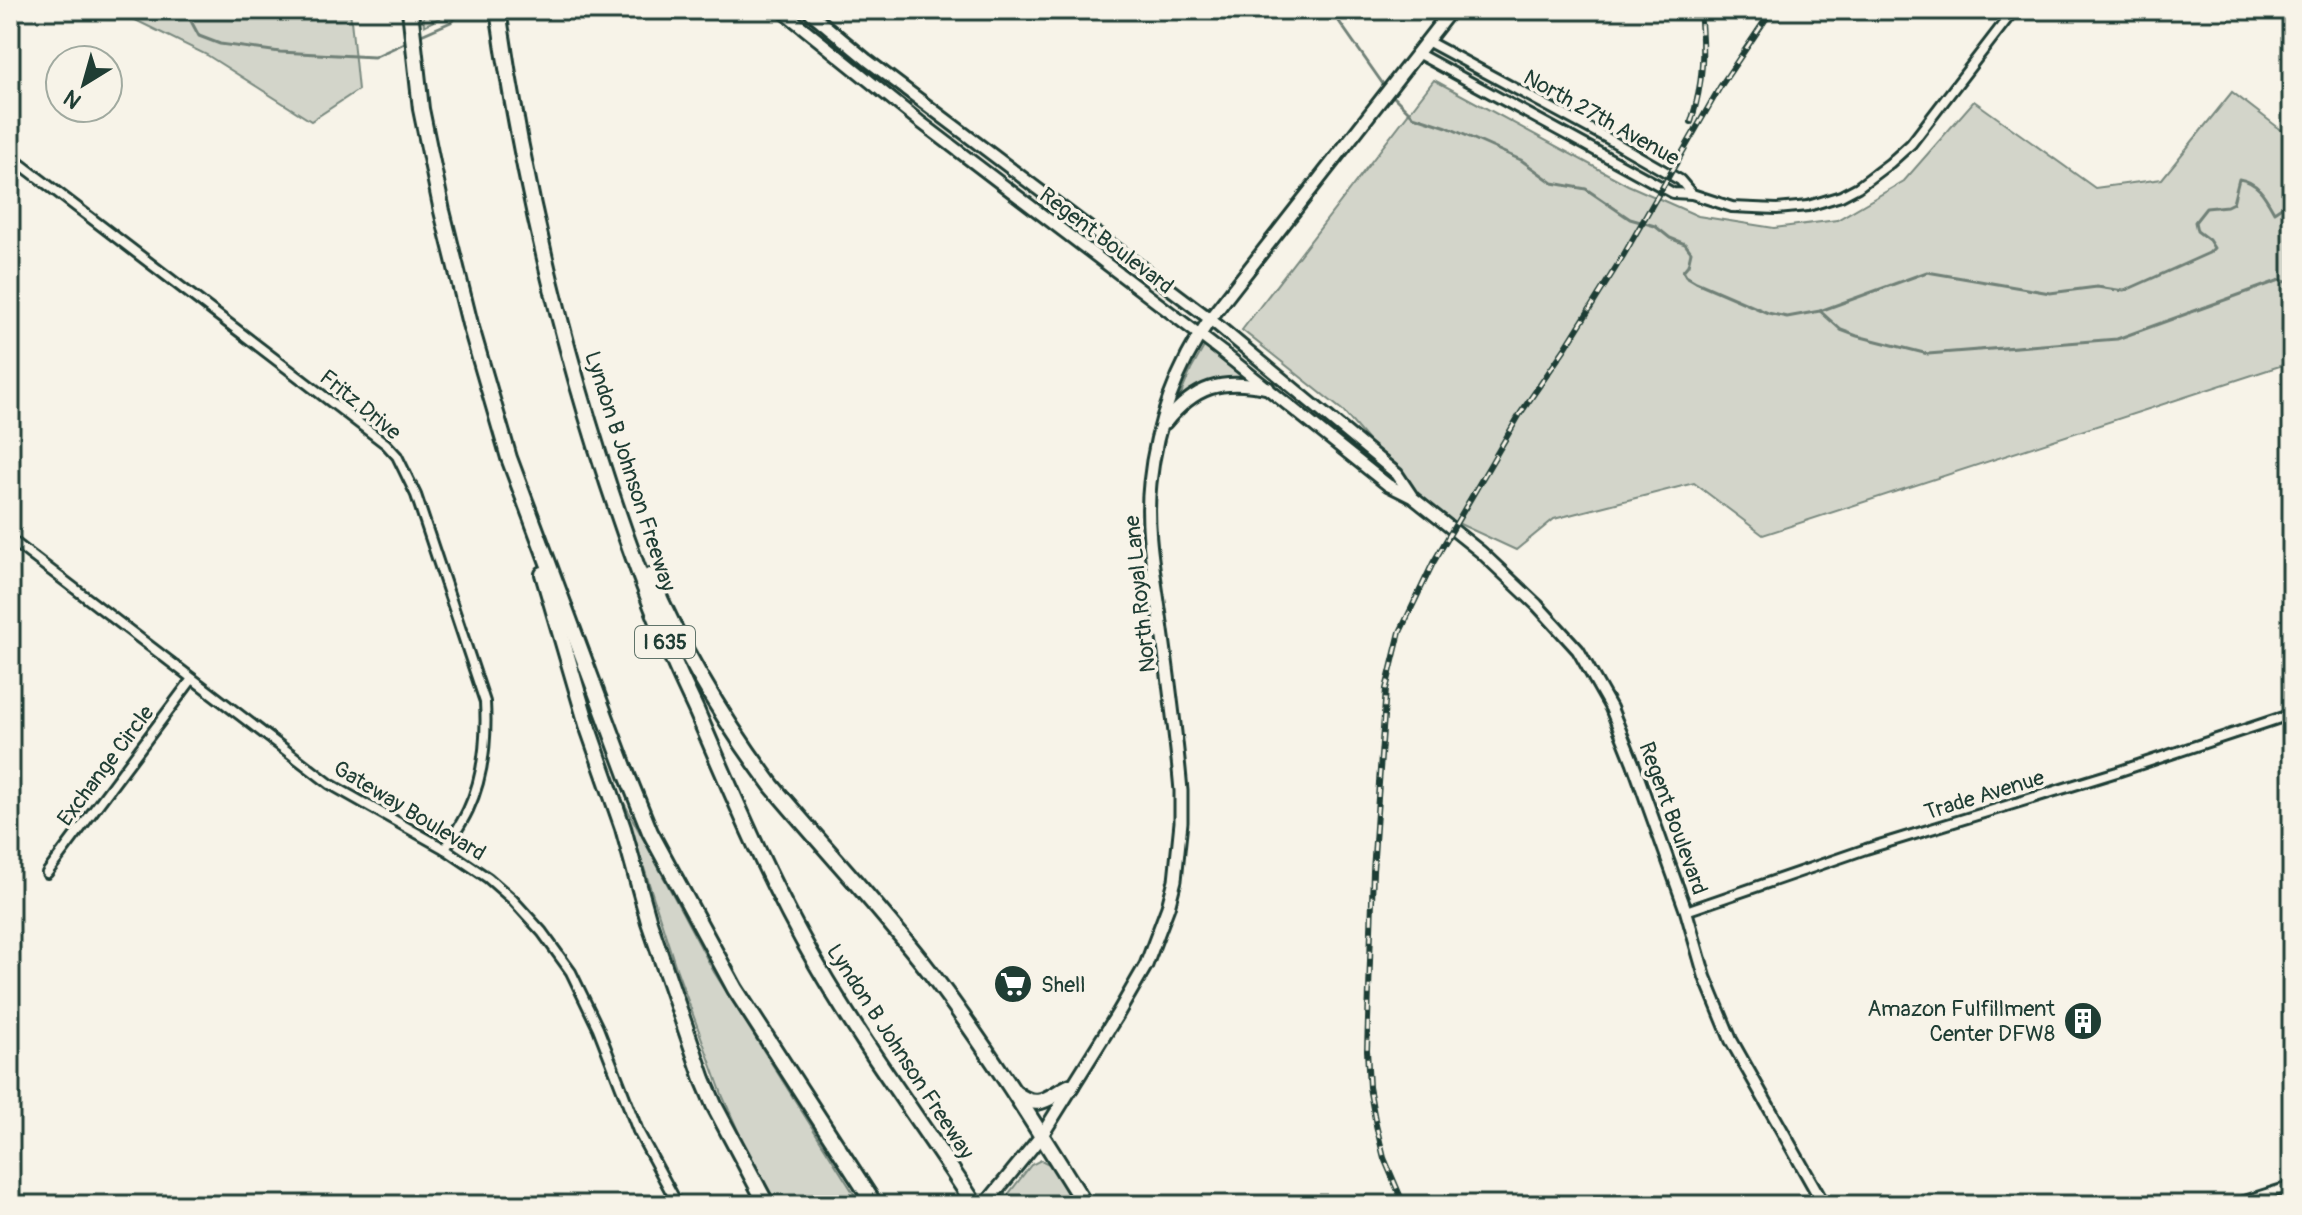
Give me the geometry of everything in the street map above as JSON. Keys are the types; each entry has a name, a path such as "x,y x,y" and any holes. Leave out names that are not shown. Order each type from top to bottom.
{"highway":[{"path":"410,10 421,109 466,310 588,728 623,828 658,951 714,1105 767,1205"},
{"name":"Lyndon B Johnson Freeway","path":"498,10 529,192 570,358 598,454 665,642 723,776 817,965 975,1205"},
{"path":"598,454 671,622 714,702 772,786 932,974 1042,1135 1085,1205"},
{"path":"509,458 650,832 735,989 875,1205"},
{"path":"1010,1088 1025,1100 1033,1102 1045,1101 1071,1086"}],"main road":[{"name":"North Royal Lane","path":"985,1205 1042,1135 1117,1015 1146,965 1175,880 1181,822 1177,746 1149,528 1150,483 1160,430 1175,384 1210,319 1451,10"},
{"path":"1160,430 1181,404 1208,387 1235,383 1268,388"}],"street":[{"name":"Regent Boulevard","path":"781,10 787,18 1268,388 1388,485 1412,497 1481,552 1537,605 1578,650 1611,708 1633,763 1686,911 1705,977 1731,1040 1824,1205"},
{"name":"Regent Boulevard","path":"807,10 892,79 1210,319 1397,474 1412,497"},
{"path":"1692,194 1732,207 1777,209 1808,206 1858,187 1911,144 2014,10"},
{"name":"North 27th Avenue","path":"1427,41 1680,180 1692,194"},
{"name":"North 27th Avenue","path":"1417,53 1673,193 1692,194"},
{"path":"1599,153 1607,138"},
{"name":"Fritz Drive","path":"10,156 386,444 397,456 418,499 485,702 483,764 468,810 445,849"},
{"name":"Gateway Boulevard","path":"10,539 330,784 445,849 488,878 512,899 542,932 571,972 598,1028 638,1131 678,1205"},
{"name":"Exchange Circle","path":"47,873 192,679"},
{"name":"Trade Avenue","path":"1686,911 1869,848 2117,772 2292,714"},
{"path":"2232,1205 2292,1186"}],"shaded area":[{"path":"115,10 350,10 358,90 311,121 207,55"},
{"path":"423,10 455,10 424,26"},
{"path":"1434,80 1628,185 1698,216 1774,228 1837,220 1904,181 1974,101 2095,188 2162,179 2232,92 2284,132 2292,124 2292,362 1763,535 1694,483 1554,519 1516,550 1425,508 1342,410 1242,330"},
{"path":"1205,345 1243,375 1243,379 1201,387 1177,403 1191,370"},
{"path":"622,799 714,972 861,1205 778,1205 751,1160 723,1097 676,968"},
{"path":"1041,1160 1051,1165 1077,1205 1000,1205 1031,1165"}],"waterway":[{"path":"185,10 199,36 220,44 280,52 374,57 409,41"},
{"path":"419,36 451,22 464,10"},
{"path":"1331,10 1385,87"},
{"path":"1390,93 1413,116 1447,127 1521,160 1553,183 1586,189 1630,219 1655,226 1670,238 1685,244 1691,252 1683,271 1686,276 1768,313 1787,317 1820,311 1927,272 2050,293 2097,287 2124,291 2209,253 2214,248 2197,231 2195,222 2206,208 2233,203 2239,179 2256,187 2274,212 2292,200"},
{"path":"1820,311 1841,330 1928,354 2117,339 2280,280 2292,284"}],"railway":[{"path":"1691,122 1702,66 1700,10"},
{"path":"1404,1205 1384,1158 1376,1125 1369,1087 1367,1050 1373,871 1386,689 1400,632 1433,563 1520,414 1623,256 1720,87 1772,10"}],"place":[{"name":"Shell","path":"1013,984"},
{"name":"Amazon Fulfillment Center DFW8","path":"2083,1021"}]}
